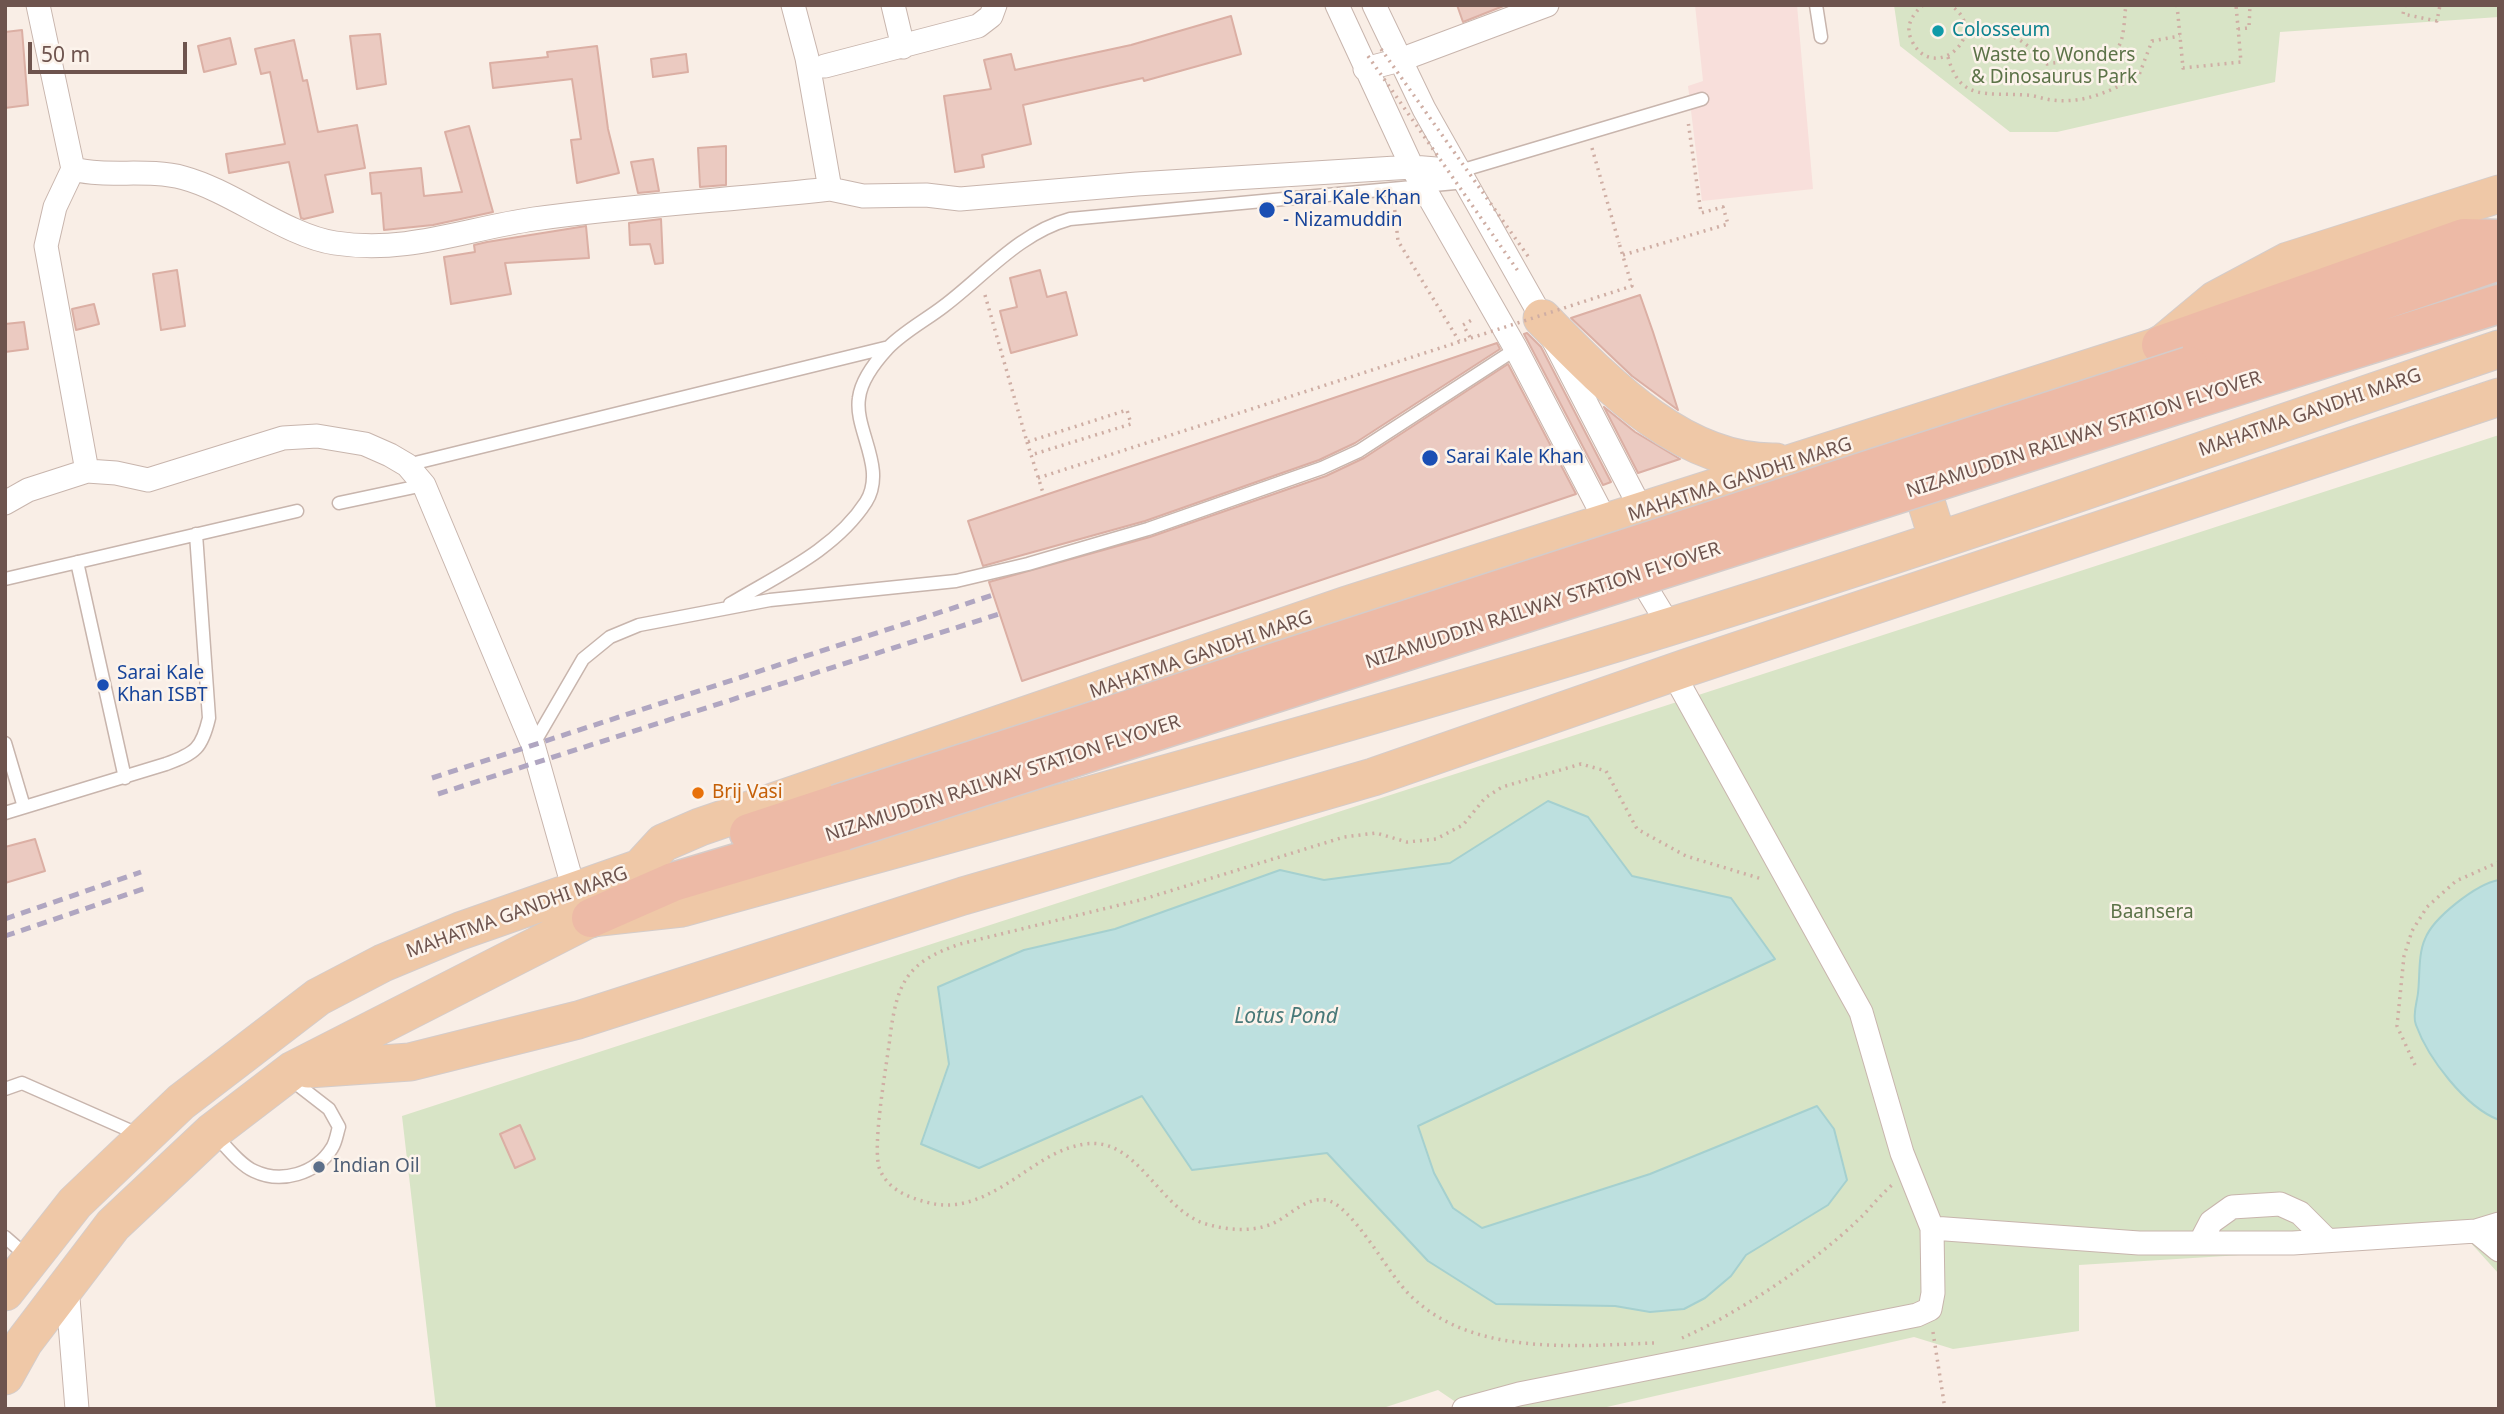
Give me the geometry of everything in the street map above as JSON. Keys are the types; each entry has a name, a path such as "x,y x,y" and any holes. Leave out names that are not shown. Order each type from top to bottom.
{"highway":[{"path":"2161,345 2464,238 2499,239"},
{"name":"NIZAMUDDIN RAILWAY STATION FLYOVER","path":"2353,331 2499,261"},
{"name":"NIZAMUDDIN RAILWAY STATION FLYOVER","path":"583,904 673,882 841,817 2353,331 2499,304"},
{"name":"NIZAMUDDIN RAILWAY STATION FLYOVER","path":"640,868 841,817"}],"main road":[{"name":"MAHATMA GANDHI MARG","path":"5,1376 24,1342 113,1225 212,1132 289,1073 583,904 640,868 663,843 700,827 1347,605 2161,345 2216,300 2288,261 2499,194"},
{"path":"1542,318 1602,379 1673,431 1720,455 1753,462 1798,461"},
{"name":"MAHATMA GANDHI MARG","path":"5,1292 18,1248 75,1203 181,1102 318,997 396,957 583,904 682,908 1382,714 1670,627 1938,540 2499,349"},
{"path":"289,1073 410,1062 578,1020 963,896 1373,777 1673,673 2499,397"},
{"path":"1902,428 1938,540"},
{"path":"1347,605 1382,714"}],"street":[{"path":"38,5 73,169 55,207 46,246 87,471"},
{"path":"793,5 807,58 830,189"},
{"path":"893,5 903,47"},
{"path":"825,66 978,26 991,16 995,5"},
{"path":"1337,5 1417,177 1516,349 1606,523 1670,627"},
{"path":"1374,5 1391,54 1542,318 1642,511 1670,627"},
{"path":"1366,63 1547,5"},
{"path":"73,169 86,172 156,172 183,178 333,243 397,247 458,237 533,219 830,189 863,196 926,195 960,199 1137,184 1463,176"},
{"path":"5,503 28,491 87,471 116,473 148,480 283,438 317,436 365,444 407,466 424,485 533,745 583,904"},
{"path":"1464,1409 1917,1315 1930,1309 1933,1293 1932,1228 1909,1169 1861,1012 1673,673"},
{"path":"2200,1243 2211,1222 2232,1207 2280,1204 2300,1213 2327,1240"},
{"path":"1932,1228 2139,1243 2200,1243 2327,1240 2476,1231 2499,1224"},
{"path":"2476,1231 2499,1250"},
{"path":"66,1286 77,1409"}],"lane":[{"path":"1816,5 1821,37"},
{"path":"1463,176 1588,133 1702,99"},
{"path":"721,610 827,545 868,500 873,480 871,458 858,401 863,384 889,347 1037,231 1070,219 1393,189 1417,177"},
{"path":"407,466 889,347"},
{"path":"533,745 583,659 610,637 639,625 770,600 956,581 1028,564 1148,529 1322,468 1359,451 1516,349"},
{"path":"338,503 424,485"},
{"path":"5,579 297,510"},
{"path":"5,813 187,757 203,742 209,718 196,534"},
{"path":"77,562 125,778"},
{"path":"5,743 24,807"},
{"path":"212,1132 252,1171 270,1177 287,1177 306,1171 332,1148 338,1126 329,1109 289,1073"},
{"path":"5,1089 22,1083 145,1137"}],"path":[{"path":"1923,5 1912,15 1909,33 1915,49 1931,58 1948,57 1961,46 1966,29 1960,11 1950,5"},
{"path":"1966,29 2011,36 2028,46 2047,64 2108,56 2117,49 2126,5"},
{"path":"2177,5 2183,68 2241,62 2236,5"},
{"path":"2238,29 2249,28 2250,5"},
{"path":"2405,5 2403,14 2437,21 2441,5"},
{"path":"1948,57 1953,77 1969,90 1989,95 2077,100 2097,96 2140,75 2152,41 2180,36"},
{"path":"1391,54 1422,107 1530,259"},
{"path":"1366,63 1409,116 1518,271"},
{"path":"1623,255 1728,224 1723,207 1701,213 1686,103"},
{"path":"1038,478 1632,286 1588,133"},
{"path":"1393,189 1398,241 1459,341"},
{"path":"980,276 1044,496"},
{"path":"1463,325 1471,337"},
{"path":"1027,442 1127,410 1130,424 1031,455"},
{"path":"1659,1343 1510,1342 1471,1334 1406,1292 1352,1219 1329,1200 1309,1200 1270,1225 1246,1231 1204,1223 1176,1206 1118,1147 1086,1144 1059,1152 1031,1166 1003,1186 965,1205 935,1205 906,1197 885,1179 878,1166 892,1027 903,978 931,954 960,944 1144,899 1344,837 1376,833 1407,842 1436,839 1462,825 1485,798 1502,787 1581,764 1606,771 1637,829 1686,856 1740,870 1772,883 1783,871"},
{"path":"2415,1065 2397,1026 2404,956 2412,931 2427,907 2456,881 2489,864 2499,863"},
{"path":"1671,1343 1709,1326 1799,1267 1857,1222 1909,1169"},
{"path":"1930,1309 1945,1409"}],"shaded area":[{"path":"1695,5 1797,5 1813,189 1702,201 1688,86 1703,81"}],"green space":[{"name":"Waste to Wonders & Dinosaurus Park","path":"1894,5 2499,5 2499,17 2280,32 2275,82 2057,132 2010,132 1900,46"},
{"name":"Baansera","path":"2499,435 2499,1274 2469,1241 2079,1265 2079,1331 1953,1349 1914,1337 1598,1409 1466,1409 1438,1390 1380,1409 436,1409 402,1116"}],"water":[{"name":"Lotus Pond","path":"1548,801 1588,817 1632,876 1731,898 1775,959 1418,1126 1434,1173 1453,1208 1482,1228 1650,1174 1817,1106 1834,1129 1847,1180 1828,1205 1746,1255 1731,1276 1705,1298 1684,1309 1650,1312 1615,1306 1496,1304 1428,1261 1327,1153 1192,1170 1142,1096 979,1168 921,1144 949,1064 938,987 1024,950 1115,929 1280,870 1324,880 1450,863"},
{"path":"2499,880 2499,1120 2473,1104 2449,1080 2429,1052 2414,1017 2421,952 2425,939 2437,921 2456,903 2479,888"}],"building":[{"path":"1457,5 1506,5 1463,22"},
{"path":"1231,16 1241,54 1144,81 1143,78 1023,105 1031,144 982,155 984,167 955,172 944,96 991,89 984,60 1011,54 1015,70 1131,45"},
{"path":"22,30 28,105 5,108 5,32"},
{"path":"380,34 386,84 357,89 350,36"},
{"path":"230,38 236,64 204,72 198,46"},
{"path":"294,40 303,81 307,80 318,132 357,125 365,168 325,175 333,212 304,219 301,218 289,162 229,173 226,154 285,144 270,72 261,74 255,49"},
{"path":"597,46 608,129 619,173 577,183 571,140 581,139 572,79 493,88 490,63 548,57 547,52"},
{"path":"686,54 688,72 653,77 651,59"},
{"path":"469,126 493,212 433,225 384,230 381,193 372,194 370,173 421,168 424,196 462,192 445,132"},
{"path":"726,146 726,185 700,187 698,148"},
{"path":"653,159 659,191 638,193 631,162"},
{"path":"661,219 663,263 655,264 650,244 630,245 629,223"},
{"path":"586,226 589,258 505,263 511,294 451,304 444,257 475,252 474,245 487,242"},
{"path":"177,270 185,326 161,330 153,274"},
{"path":"1040,270 1047,297 1066,292 1077,335 1011,353 1000,311 1017,307 1010,278"},
{"path":"1640,295 1678,410 1632,376 1571,318"},
{"path":"94,304 99,324 76,330 72,309"},
{"path":"24,322 28,349 5,352 5,324"},
{"path":"1527,333 1541,347 1611,482 1603,485 1524,334"},
{"path":"1497,343 1500,349 1355,443 1319,460 1145,521 983,566 968,521"},
{"path":"1508,364 1576,494 1022,681 989,582 1150,537 1326,476 1364,458"},
{"path":"1604,407 1635,432 1680,459 1638,473"},
{"path":"35,839 45,871 5,883 5,847"},
{"path":"520,1125 535,1159 515,1168 500,1134"}],"railway":[{"path":"432,778 993,595"},
{"path":"438,794 999,614"},
{"path":"5,919 141,872"},
{"path":"5,936 146,888"}],"place":[{"name":"Colosseum","path":"1938,31"},
{"name":"Sarai Kale Khan - Nizamuddin","path":"1267,210"},
{"name":"Sarai Kale Khan","path":"1430,458"},
{"name":"Sarai Kale Khan ISBT","path":"103,685"},
{"name":"Brij Vasi","path":"698,793"},
{"name":"Indian Oil","path":"319,1167"}]}
